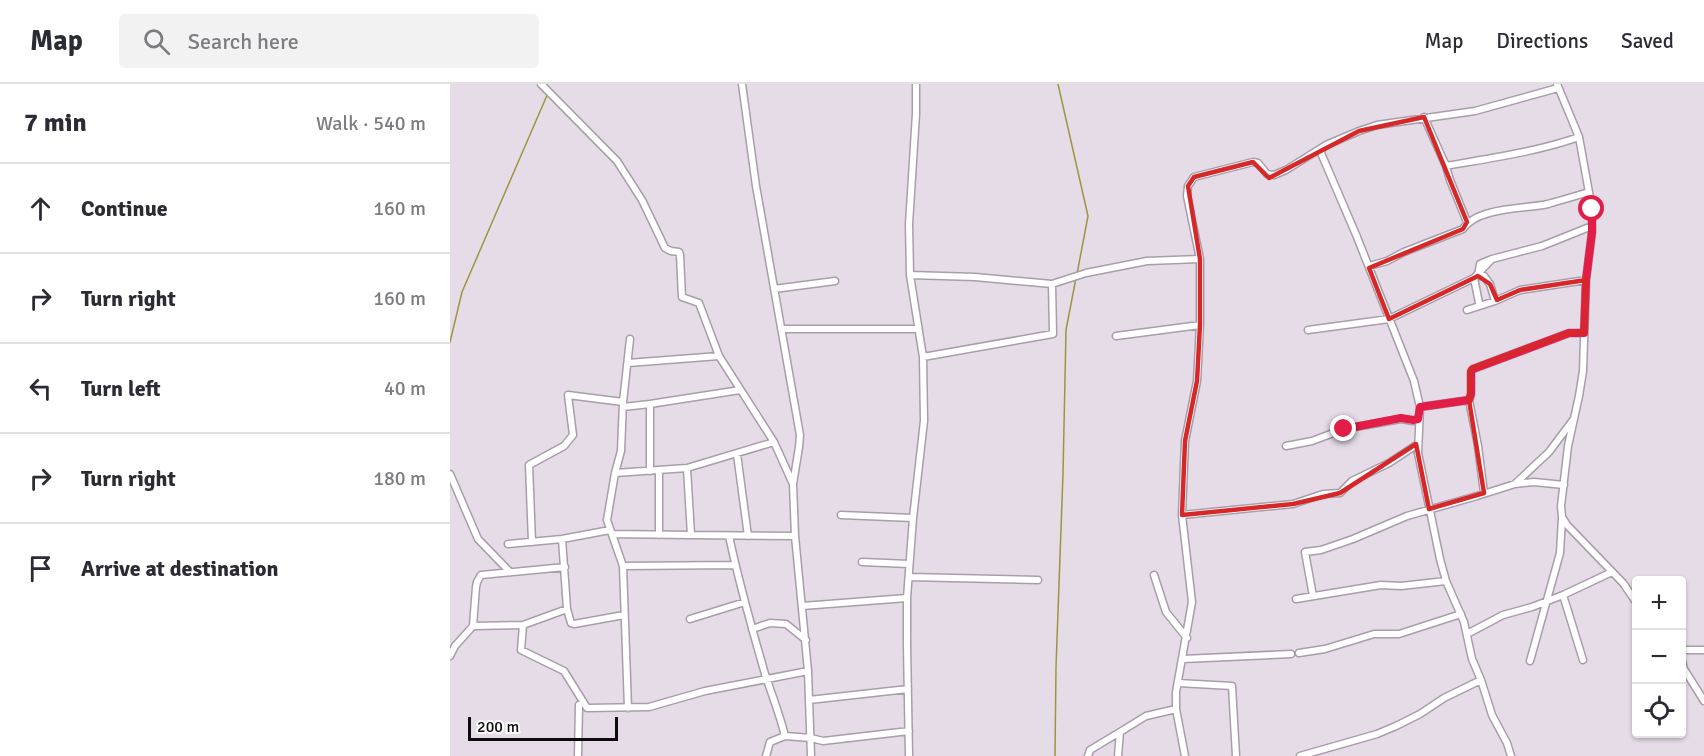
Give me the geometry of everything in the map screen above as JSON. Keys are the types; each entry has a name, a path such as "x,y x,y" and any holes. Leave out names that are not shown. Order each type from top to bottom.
{"street":[{"path":"541,84 617,161 642,200 665,248 679,252 681,255 682,297 699,303 719,356 774,442 793,484"},
{"path":"742,84 756,186 800,435 793,484 795,536 806,640 811,756"},
{"path":"909,756 907,598 924,421 923,357 910,275 909,224 916,84"},
{"path":"1185,756 1176,709 1176,693 1192,602 1182,515 1185,441 1197,381 1200,325 1200,259 1187,196 1188,186 1194,177 1253,162 1258,163 1267,174 1274,175 1322,149 1377,124 1475,111 1558,86 1580,136 1590,192 1592,226 1586,280 1583,371 1568,446 1560,553 1530,661"},
{"path":"1424,117 1467,222"},
{"path":"1446,166 1516,155 1532,149 1554,146 1580,136"},
{"path":"1322,149 1321,153 1414,381 1420,407 1418,453 1446,581 1461,614 1472,659 1492,715 1507,743 1511,756"},
{"path":"1368,266 1387,261 1463,229 1467,222 1484,214 1546,204 1590,192"},
{"path":"1479,303 1476,277 1492,259 1542,246 1592,226"},
{"path":"910,275 975,277 1052,284 1086,273 1147,261 1200,259"},
{"path":"1308,330 1389,319 1476,277 1484,276 1490,284 1496,301"},
{"path":"1467,310 1496,301 1520,290 1586,280"},
{"path":"774,289 835,281"},
{"path":"923,357 1053,334 1052,284"},
{"path":"1116,336 1200,325"},
{"path":"782,329 918,328"},
{"path":"1484,493 1469,400 1471,372 1473,369 1569,333 1584,333"},
{"path":"628,708 623,566 607,520 621,451 630,339"},
{"path":"628,363 719,356"},
{"path":"532,542 529,465 564,446 573,435 568,395 623,405 650,404 740,390"},
{"path":"1420,407 1469,400"},
{"path":"650,404 650,471"},
{"path":"1515,484 1549,453 1575,417"},
{"path":"1286,446 1312,441 1344,429 1401,418 1418,419"},
{"path":"615,473 687,468 774,442"},
{"path":"1182,515 1293,504 1323,494 1340,493 1352,481 1389,463 1418,444"},
{"path":"737,454 748,536"},
{"path":"687,468 691,535"},
{"path":"659,470 659,535"},
{"path":"450,474 478,539 510,572"},
{"path":"1313,596 1305,552 1321,550 1407,516 1515,484 1534,482 1564,485"},
{"path":"841,515 913,518"},
{"path":"1562,517 1623,583 1632,596"},
{"path":"508,544 611,532 659,535 795,536"},
{"path":"729,536 752,628 785,736"},
{"path":"562,539 567,609 571,623 624,615"},
{"path":"862,562 909,564"},
{"path":"623,566 735,565"},
{"path":"450,656 455,646 473,627 478,578 486,574 565,567"},
{"path":"1467,634 1503,615 1563,595 1612,572"},
{"path":"1154,575 1166,612 1187,638"},
{"path":"909,577 1038,580"},
{"path":"1296,599 1381,585 1401,586 1446,581"},
{"path":"1563,595 1583,660"},
{"path":"802,606 907,598"},
{"path":"690,619 745,602"},
{"path":"473,627 524,625 567,609"},
{"path":"1299,653 1325,649 1374,634 1399,634 1461,614"},
{"path":"752,628 770,623 786,624 806,640"},
{"path":"524,625 521,650 564,671 587,708 649,707 705,691 808,671"},
{"path":"1686,650 1704,650"},
{"path":"1183,659 1291,654"},
{"path":"1686,672 1704,701"},
{"path":"1300,756 1377,734 1396,726 1480,680"},
{"path":"1178,683 1232,686 1236,756"},
{"path":"809,700 908,689"},
{"path":"578,756 579,705"},
{"path":"1088,756 1090,750 1146,716 1176,709"},
{"path":"766,756 770,742 785,736 823,741 909,731"},
{"path":"1118,756 1120,732"}],"highlighted area":[{"path":"1424,117 1467,222 1463,229 1369,268 1389,319 1478,276 1490,284 1497,300 1520,290 1586,280 1584,333 1569,333 1470,369 1469,400 1484,493 1429,509 1416,444 1340,493 1293,504 1182,515 1185,441 1197,381 1200,325 1200,259 1188,186 1194,177 1253,162 1269,178 1359,131"}],"waterway":[{"path":"1058,84 1088,216 1077,274"},
{"path":"450,342 462,292 548,93"},
{"path":"1055,756 1066,330 1076,278"}],"route":[{"path":"1344,429 1401,418 1418,419 1420,407 1469,400 1473,369 1550,339 1569,333 1584,333 1592,209"}]}
